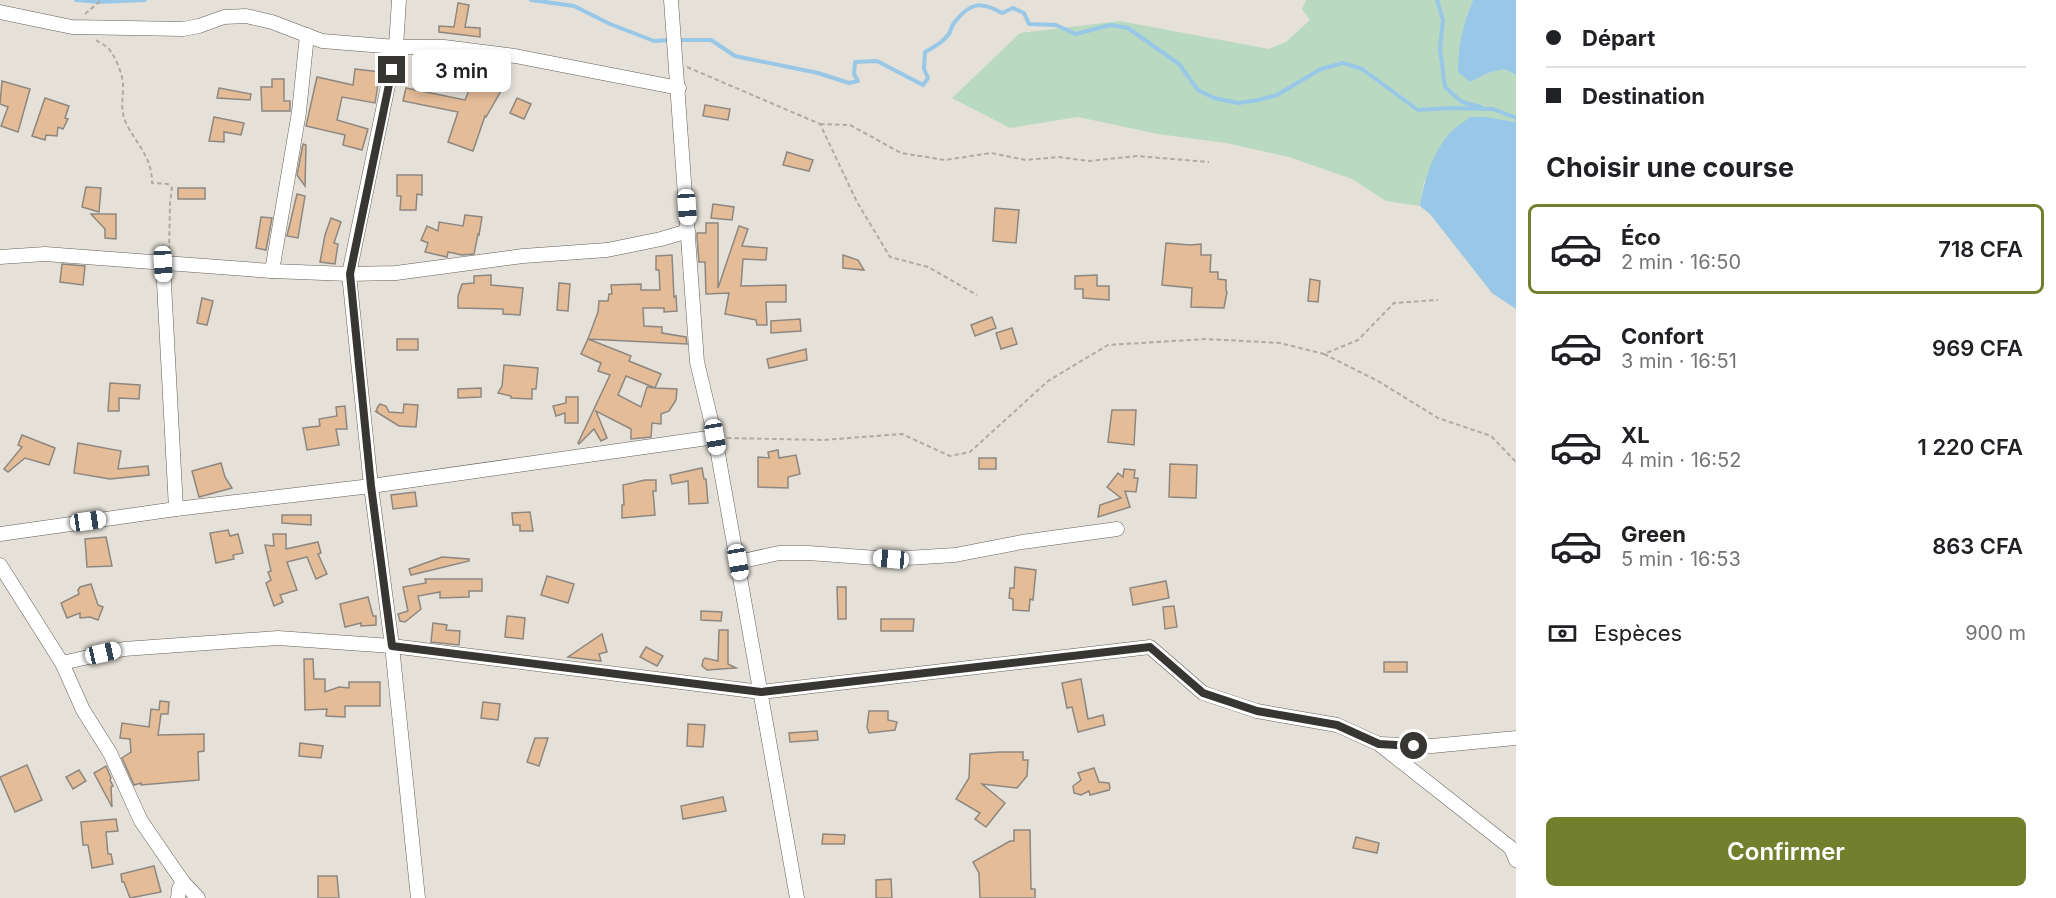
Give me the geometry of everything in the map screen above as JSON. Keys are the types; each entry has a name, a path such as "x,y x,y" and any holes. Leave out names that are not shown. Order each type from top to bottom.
{"street":[{"path":"399,0 396,47 350,274 371,486 392,646 418,898"},
{"path":"671,0 697,362 715,437 797,898"},
{"path":"0,12 72,27 183,28 199,26 224,17 246,16 272,22 322,40 396,47 444,47 515,56 679,88"},
{"path":"272,271 296,134 307,35"},
{"path":"0,257 45,254 272,271 396,273 523,256 608,250 688,231"},
{"path":"163,264 176,508"},
{"path":"0,534 176,508 371,486 715,437"},
{"path":"738,562 779,554 808,553 891,559 956,555 1022,542 1117,529"},
{"path":"0,565 62,663 83,710 110,753 141,821 183,882 198,898"},
{"path":"62,663 124,649 278,638 392,646 761,692 1150,647 1203,693 1257,711 1337,725 1379,744 1511,848 1516,860"},
{"path":"1379,744 1432,746 1516,738"},
{"path":"178,898 183,882"}],"path":[{"path":"97,0 99,2 96,6 84,15 95,39 108,47 119,71 124,84 121,100 126,124 142,147 152,183 168,184 172,188 169,258 163,264"},
{"path":"676,56 820,124 850,125 901,153 945,160 991,153 1026,160 1059,157 1089,161 1137,156 1209,162"},
{"path":"820,124 857,202 890,257 928,267 977,295"},
{"path":"1324,354 1358,340 1394,303 1438,300"},
{"path":"715,437 750,440 823,440 902,434 950,456 970,452 1048,381 1108,345 1206,339 1280,343 1324,354 1378,381 1438,418 1491,436 1516,462"}],"green space":[{"path":"1306,0 1473,0 1467,15 1470,82 1488,73 1504,69 1516,75 1516,122 1486,117 1424,181 1420,206 1386,201 1352,179 1289,157 1226,143 1158,134 1078,117 1010,128 952,98 1020,33 1120,21 1269,49 1286,42 1310,20 1302,9"}],"water":[{"path":"1473,0 1516,0 1516,75 1504,69 1488,73 1470,82 1458,72 1462,35"},
{"path":"1470,117 1516,122 1516,309 1492,293 1430,214 1420,206 1427,177 1439,148 1451,132"}],"building":[{"path":"458,3 469,5 465,27 480,28 480,37 439,32 439,26 454,27"},
{"path":"481,61 497,65 492,77 505,84 485,116 473,151 448,142 458,112 403,101 406,88 465,100"},
{"path":"355,69 380,72 375,103 342,97 337,120 368,129 362,150 343,145 345,135 306,126 317,77 353,85"},
{"path":"272,79 284,79 284,101 290,101 290,111 262,111 261,87 272,87"},
{"path":"2,81 30,89 18,132 1,126 8,107 0,104"},
{"path":"219,88 251,94 250,100 217,98"},
{"path":"45,98 69,106 65,118 68,119 63,129 58,127 57,136 46,135 45,140 32,136"},
{"path":"517,98 531,104 524,119 510,113"},
{"path":"705,105 730,109 728,120 703,116"},
{"path":"214,117 244,123 241,135 224,132 224,142 209,141"},
{"path":"303,144 306,145 305,186 297,175"},
{"path":"787,152 813,160 809,171 783,165"},
{"path":"397,175 422,175 422,195 417,194 416,210 400,210 401,196 397,196"},
{"path":"86,187 101,188 99,212 82,207"},
{"path":"178,188 205,188 205,199 178,199"},
{"path":"297,194 305,196 298,238 287,236"},
{"path":"713,204 734,207 732,220 711,218"},
{"path":"995,208 1019,210 1016,243 993,241"},
{"path":"91,214 116,214 116,239 105,238 105,229"},
{"path":"465,215 482,217 474,254 462,255 448,252 447,257 425,252 428,243 421,240 427,226 438,231 439,222 463,226"},
{"path":"261,217 272,218 266,250 256,248"},
{"path":"331,218 341,222 334,243 338,244 335,264 320,262"},
{"path":"706,223 718,223 718,288 739,226 748,229 742,246 767,248 766,260 743,259 741,286 786,285 786,302 766,302 767,325 757,325 756,320 725,314 729,293 706,294 705,262 699,262 697,233 706,233"},
{"path":"1166,243 1201,244 1201,255 1211,255 1210,272 1218,272 1218,279 1226,280 1227,292 1224,308 1191,307 1192,288 1162,285"},
{"path":"672,255 677,311 664,312 664,308 643,308 644,326 662,327 662,333 686,337 687,344 588,339 598,312 599,301 608,301 609,294 612,294 611,285 641,284 641,290 660,290 656,256"},
{"path":"843,255 858,260 864,270 843,268"},
{"path":"62,264 85,266 83,285 60,282"},
{"path":"491,275 491,285 523,288 520,315 503,314 503,309 458,308 458,296 462,284 474,283 474,276"},
{"path":"1097,275 1097,286 1109,286 1109,300 1083,298 1083,289 1075,289 1075,276"},
{"path":"1310,279 1320,281 1318,302 1308,301"},
{"path":"559,283 570,284 568,311 557,310"},
{"path":"202,298 213,301 207,325 197,323"},
{"path":"992,317 996,328 975,336 971,325"},
{"path":"800,319 801,331 771,333 771,321"},
{"path":"1012,328 1017,344 1001,349 996,333"},
{"path":"397,339 418,339 418,350 397,350"},
{"path":"588,339 631,356 629,361 661,374 655,388 677,389 676,400 669,411 661,414 661,424 652,423 651,437 631,439 631,429 596,411 607,438 601,441 594,429 578,443 610,375 598,371 601,363 581,354","holes":["626,376 655,388 647,387 641,407 618,395"]},
{"path":"806,349 807,360 769,368 767,359"},
{"path":"504,365 538,368 536,389 532,389 532,399 511,398 511,396 498,393 502,386"},
{"path":"110,383 140,385 139,399 119,398 119,411 108,411"},
{"path":"481,388 481,397 458,398 458,389"},
{"path":"566,397 578,397 578,423 565,423 565,413 556,416 553,406 566,403"},
{"path":"380,404 386,406 389,412 403,413 404,404 418,405 416,427 399,426 375,411 377,412"},
{"path":"345,406 347,429 336,429 339,445 307,450 303,428 320,426 319,419 337,416 336,407"},
{"path":"1112,410 1136,410 1134,445 1108,442"},
{"path":"22,435 55,448 49,465 25,458 8,472 4,469 22,447 18,445"},
{"path":"78,443 121,451 118,469 148,466 149,475 110,479 74,473"},
{"path":"778,450 779,458 796,455 800,474 788,477 788,488 758,487 758,457 769,458 768,452"},
{"path":"979,458 996,458 996,469 979,469"},
{"path":"221,463 225,477 232,488 199,497 192,471"},
{"path":"1170,464 1197,465 1196,498 1169,497"},
{"path":"702,468 704,479 706,479 708,503 689,504 688,481 672,484 670,475"},
{"path":"1124,469 1135,470 1134,478 1138,478 1136,492 1125,491 1130,507 1098,517 1100,505 1121,498 1107,487 1118,473 1123,477"},
{"path":"656,480 656,491 653,491 655,515 622,518 623,485"},
{"path":"415,492 417,506 393,509 391,495"},
{"path":"530,512 533,531 520,531 520,525 513,525 512,513"},
{"path":"282,515 311,515 311,525 282,523"},
{"path":"228,530 230,536 238,534 243,553 233,555 234,559 216,563 210,533"},
{"path":"273,534 286,534 286,549 318,542 321,553 318,554 327,574 316,579 307,557 287,562 297,590 280,595 283,602 274,606 266,583 271,580 268,572 271,571 265,545 274,546"},
{"path":"106,537 112,566 87,567 85,539"},
{"path":"442,557 469,559 469,561 411,575 409,569"},
{"path":"1015,567 1036,570 1033,600 1030,599 1029,611 1013,610 1013,599 1009,598 1010,588 1014,588"},
{"path":"547,576 574,584 568,603 541,595"},
{"path":"425,579 482,579 482,591 469,591 469,597 440,598 440,592 418,596 421,609 405,622 400,621 398,614 408,611 403,587 426,583"},
{"path":"1166,581 1169,598 1133,605 1130,588"},
{"path":"91,584 98,605 103,607 98,620 90,617 80,618 80,613 67,618 61,603 79,594 80,587"},
{"path":"837,587 846,587 846,619 838,619"},
{"path":"368,597 373,616 376,616 376,625 361,626 361,623 345,627 340,604"},
{"path":"1174,606 1177,627 1165,629 1163,607"},
{"path":"701,611 722,612 721,621 701,620"},
{"path":"507,616 525,618 523,639 505,637"},
{"path":"881,619 914,619 913,631 881,631"},
{"path":"433,623 447,625 446,630 460,631 459,645 431,642"},
{"path":"719,630 728,630 728,664 736,668 707,670 702,666 705,658 718,661"},
{"path":"602,634 607,652 599,654 601,661 568,657"},
{"path":"646,647 663,656 657,666 640,657"},
{"path":"304,659 313,659 314,679 325,679 325,692 339,687 349,688 349,682 380,682 380,706 345,706 345,717 326,716 327,709 305,710"},
{"path":"1384,662 1407,662 1407,672 1384,672"},
{"path":"1081,679 1088,719 1103,715 1105,725 1078,732 1072,707 1067,708 1062,683"},
{"path":"160,701 169,702 168,714 161,714 158,735 204,734 204,751 198,752 199,780 134,785 122,758 131,752 130,739 120,738 122,723 149,727 151,709 159,710"},
{"path":"483,702 500,704 498,720 481,718"},
{"path":"869,711 888,711 888,720 897,722 895,730 869,733 867,727"},
{"path":"688,724 705,725 703,747 687,746"},
{"path":"817,731 818,740 790,742 789,733"},
{"path":"535,738 548,738 539,766 527,762"},
{"path":"300,743 323,746 321,758 299,756"},
{"path":"1023,752 1023,760 1028,760 1027,776 1017,788 982,784 1005,803 986,827 975,819 980,813 956,799 969,778 970,754"},
{"path":"27,765 42,800 15,812 0,777"},
{"path":"106,766 113,786 111,787 112,807 94,773"},
{"path":"1094,768 1099,782 1109,783 1109,790 1090,795 1089,791 1081,795 1074,793 1073,786 1081,780 1078,773"},
{"path":"79,770 86,781 73,789 66,777"},
{"path":"723,797 726,811 683,819 681,806"},
{"path":"116,819 118,831 106,832 108,854 111,854 113,864 92,868 88,845 83,845 81,822"},
{"path":"1014,830 1030,830 1031,889 1035,889 1035,898 980,898 979,873 973,862 1010,841 1014,841"},
{"path":"823,834 845,835 844,844 822,844"},
{"path":"1356,837 1379,843 1377,853 1353,848"},
{"path":"154,866 161,892 130,898 122,882 121,874"},
{"path":"318,876 337,876 339,898 318,898"},
{"path":"891,879 892,898 876,898 876,880"}],"waterway":[{"path":"76,0 99,2 145,0"},
{"path":"531,0 574,6 610,24 654,41 670,40"},
{"path":"1437,0 1443,20 1440,49 1445,87 1462,102 1481,107"},
{"path":"677,40 711,40 735,56 818,73 849,83 858,81 854,74 855,62 877,61 923,85 928,78 924,69 925,52 946,38 953,24 965,11 970,7 981,5 1002,13 1013,8 1024,13 1029,24 1056,25 1076,34 1110,25 1128,28 1179,64 1198,90 1214,98 1238,103 1259,100 1277,95 1321,69 1343,63 1362,69 1418,110 1493,109 1516,118"}],"route":[{"path":"392,70 350,274 371,486 392,646 761,692 1150,647 1203,693 1257,711 1337,725 1379,744 1414,746"}]}
